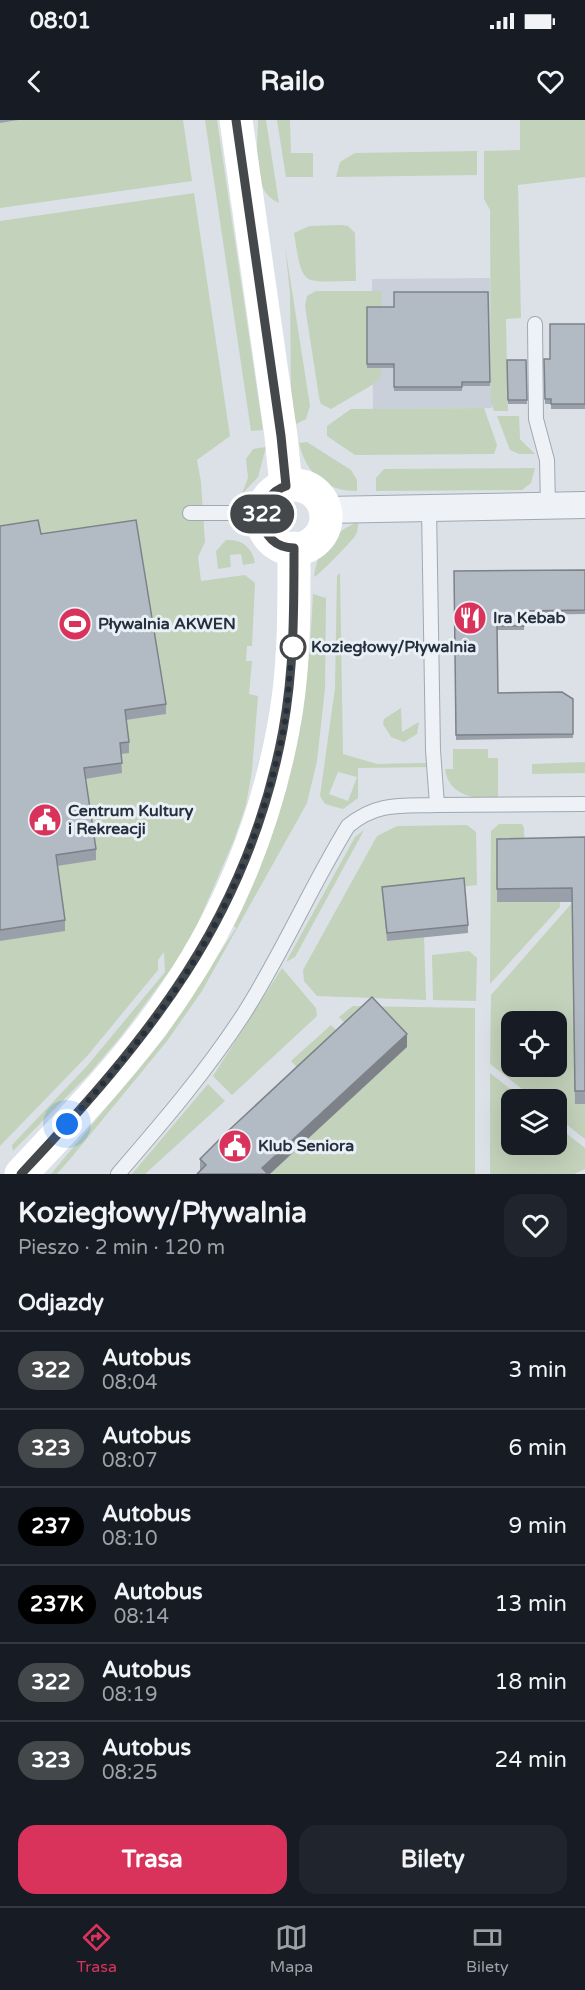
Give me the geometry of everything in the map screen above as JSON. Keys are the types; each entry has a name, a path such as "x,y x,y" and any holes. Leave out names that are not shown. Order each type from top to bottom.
{"street":[{"path":"236,120 281,436 286,486"},
{"path":"286,486 308,488 319,497 325,510 326,518 320,535 308,546 294,548 280,546 272,540 266,532 262,513 270,496 286,486"},
{"path":"325,510 585,505"},
{"path":"21,1174 97,1092 178,990 201,952 245,862 260,817 283,730 293,647 294,548"}],"lane":[{"path":"535,324 537,419 547,460 548,506"},
{"path":"429,508 433,750 437,805"},
{"path":"190,513 262,513"},
{"path":"118,1174 203,1073 243,1015 277,959 348,826 363,813 382,807 585,804"}],"shaded area":[{"path":"490,278 492,408 373,409 372,279"}],"green space":[{"path":"19,120 183,120 192,181 0,208 0,123"},
{"path":"205,120 217,120 263,430 251,431"},
{"path":"258,120 266,120 279,203 263,189 260,179 257,155"},
{"path":"277,120 290,120 291,153 313,153 313,177 286,177"},
{"path":"520,120 585,120 585,177 518,185 521,318 506,319 508,411 494,411 491,401 490,210 484,199 484,151 520,150"},
{"path":"477,151 477,175 336,177 340,162 355,153"},
{"path":"194,193 230,436 197,460 201,482 205,542 198,557 201,581 245,575 255,583 252,646 247,646 246,661 252,661 249,694 258,696 252,771 246,805 234,840 188,946 122,1035 89,1074 13,1151 12,1145 87,1066 165,972 164,952 158,960 158,970 88,1055 0,1146 0,221"},
{"path":"309,226 348,226 355,233 356,281 324,282 308,278 300,265 294,233"},
{"path":"285,246 310,406 306,419 296,424 291,398 290,293"},
{"path":"316,291 382,291 381,376 372,385 331,409 321,404 319,397 305,306 307,296"},
{"path":"484,408 497,445 494,454 355,455 327,436 327,426 351,409"},
{"path":"497,416 519,416 520,439 535,454 519,454 510,450"},
{"path":"307,442 351,470 357,480 357,491 335,488 319,478 302,454 299,443"},
{"path":"266,447 258,477 242,494 248,478 246,459 253,449"},
{"path":"535,468 531,483 522,490 376,491 376,478 384,469"},
{"path":"358,522 357,533 314,577 319,558 328,543 341,531"},
{"path":"226,540 237,541 249,548 255,563 243,565 241,554 230,555 231,567 218,569 216,551"},
{"path":"340,573 343,754 377,764 428,763 428,767 358,768 358,798 343,809 325,804 320,796 335,688 337,576","holes":["338,772 357,777 348,801 329,794"]},
{"path":"313,594 326,598 325,688 317,761 307,803 202,991 167,1041 71,1158 57,1174 51,1174 165,1037 236,928 234,926 268,847 292,764 306,680"},
{"path":"401,708 402,732 419,722 417,734 404,742 391,737 383,724 384,719"},
{"path":"453,749 488,749 488,758 498,758 498,799 473,797 452,786 445,769 453,769"},
{"path":"585,762 585,773 532,774 532,764"},
{"path":"499,824 522,824 525,852 560,902 560,907 490,984 491,831"},
{"path":"467,825 476,832 477,885 382,895 424,937 426,1000 317,996 304,981 303,970 377,836 397,826"},
{"path":"364,830 295,957 286,962 355,837"},
{"path":"572,903 575,1103 585,1104 585,1139 567,1125 567,1089 522,1089 507,1077 567,1077 567,1011 501,1011 501,1073 490,1064 491,995"},
{"path":"469,951 477,958 476,1001 433,1000 432,955"},
{"path":"282,968 316,1008 317,1016 232,1095 213,1076"},
{"path":"353,1006 475,1008 475,1174 270,1174 406,1047 351,1029 339,1017"},
{"path":"331,1025 343,1037 304,1074 291,1061"},
{"path":"490,1073 510,1089 501,1089 501,1155 567,1155 567,1134 585,1148 585,1169 574,1174 490,1174"},
{"path":"208,1084 225,1101 145,1174 132,1174"}],"building":[{"path":"394,292 488,292 490,382 462,382 462,387 394,387 394,364 367,364 367,307 394,307"},
{"path":"550,324 585,324 585,404 551,404 551,399 545,399 544,359 550,359"},
{"path":"507,360 526,360 527,400 508,400"},
{"path":"38,520 41,534 136,520 166,704 125,710 129,742 120,743 122,763 84,768 96,849 56,855 65,920 0,930 0,526"},
{"path":"585,570 585,610 524,611 524,626 497,626 498,693 562,692 573,699 573,734 456,735 454,571"},
{"path":"585,837 585,1091 575,1091 572,888 497,889 497,839"},
{"path":"464,878 468,925 387,933 382,887"},
{"path":"372,997 407,1034 262,1168 268,1174 197,1174 206,1165 200,1159"}],"bus line":[{"name":"322","path":"21,1174 97,1092 153,1024 178,990 201,952 245,862 273,773 283,730 293,647 294,548 280,546 272,540 262,522 263,506 266,501 274,491 286,486 281,436 236,120"}],"place":[{"name":"Ira Kebab","path":"470,618"},
{"name":"Pływalnia AKWEN","path":"75,624"},
{"name":"Koziegłowy/Pływalnia","path":"293,647"},
{"name":"Centrum Kultury i Rekreacji","path":"45,820"},
{"name":"Klub Seniora","path":"235,1146"}],"route":[{"path":"67,1124 97,1092 178,990 225,906 245,862 273,773 283,730 293,647"}]}
